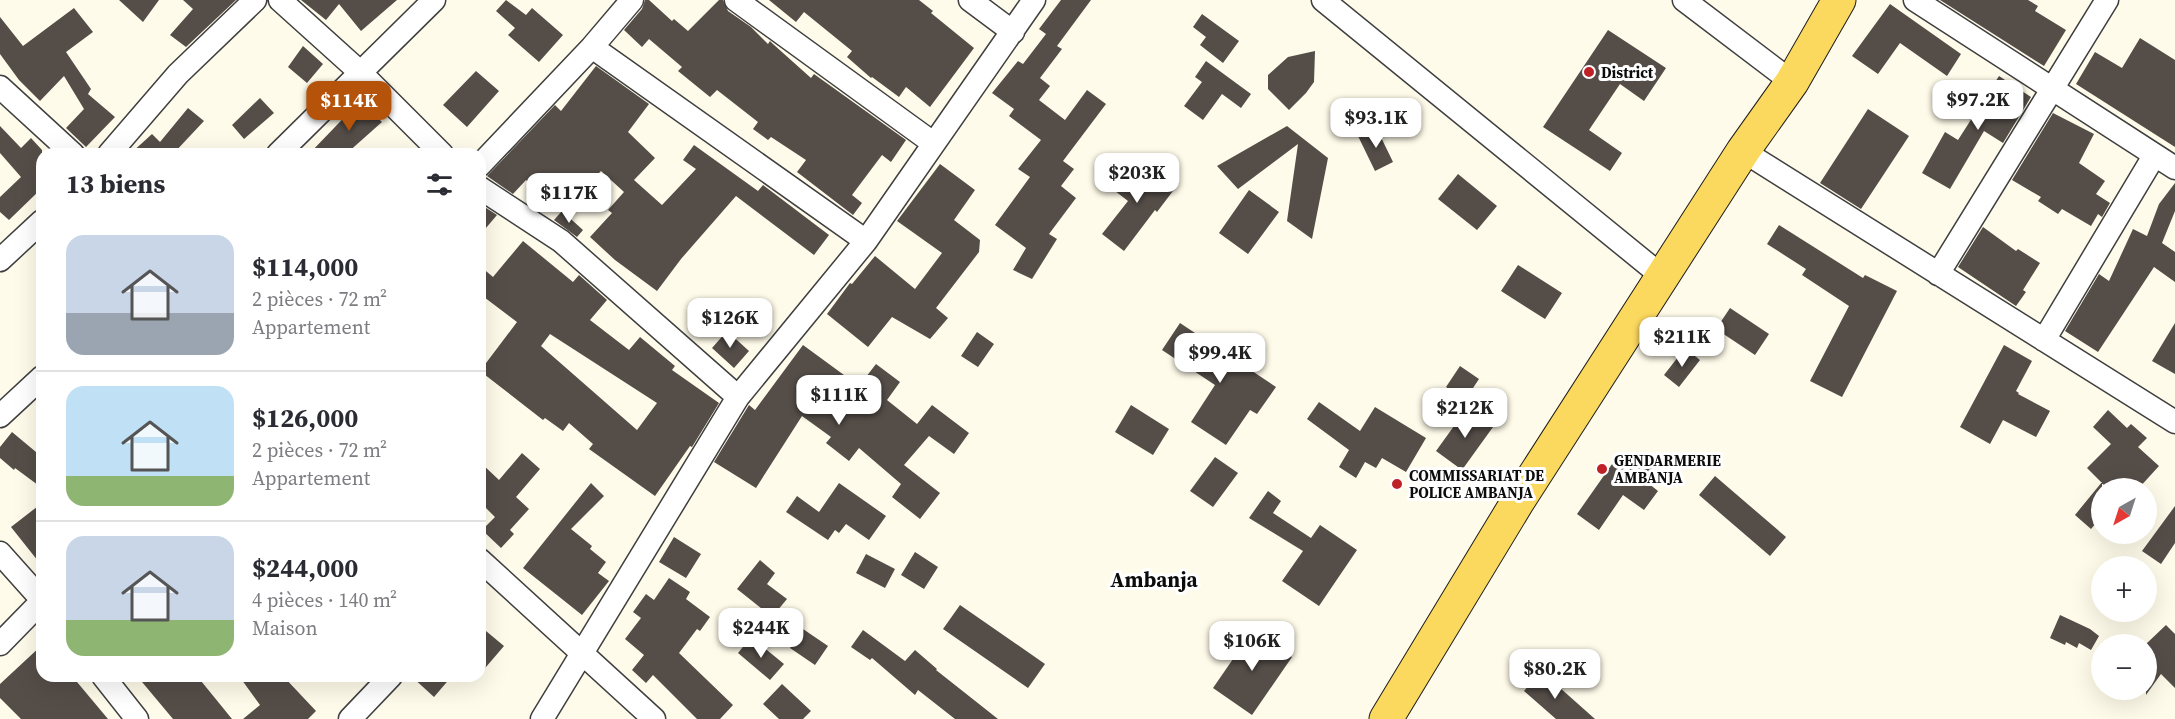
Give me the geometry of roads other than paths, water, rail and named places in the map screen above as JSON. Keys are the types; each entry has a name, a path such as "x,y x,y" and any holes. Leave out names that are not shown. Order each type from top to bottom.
{"main road":[{"path":"1386,719 1518,501 1743,151 1792,82 1839,0"}],"street":[{"path":"114,148 178,74 255,0"},
{"path":"280,0 362,73 436,148"},
{"path":"284,148 434,0"},
{"path":"486,159 592,47 632,0"},
{"path":"736,0 933,143"},
{"path":"970,0 1013,32"},
{"path":"542,719 738,398 866,241 1034,0"},
{"path":"1323,0 1663,277"},
{"path":"1684,0 1792,82"},
{"path":"1915,0 2175,168"},
{"path":"1938,274 2107,0"},
{"path":"592,47 866,241"},
{"path":"0,87 66,148"},
{"path":"1743,151 2175,422"},
{"path":"2044,340 2154,156"},
{"path":"486,192 561,241 738,398"},
{"path":"0,260 36,227"},
{"path":"0,416 36,383"},
{"path":"0,553 36,594"},
{"path":"486,575 581,653 654,719"},
{"path":"0,644 36,607"},
{"path":"108,682 137,719"},
{"path":"350,719 385,682"}],"place":[{"name":"District","path":"1589,72"},
{"name":"GENDARMERIE AMBANJA","path":"1602,469"},
{"name":"COMMISSARIAT DE POLICE AMBANJA","path":"1397,484"}],"district":[{"name":"Ambanja","path":"1154,579"}]}
